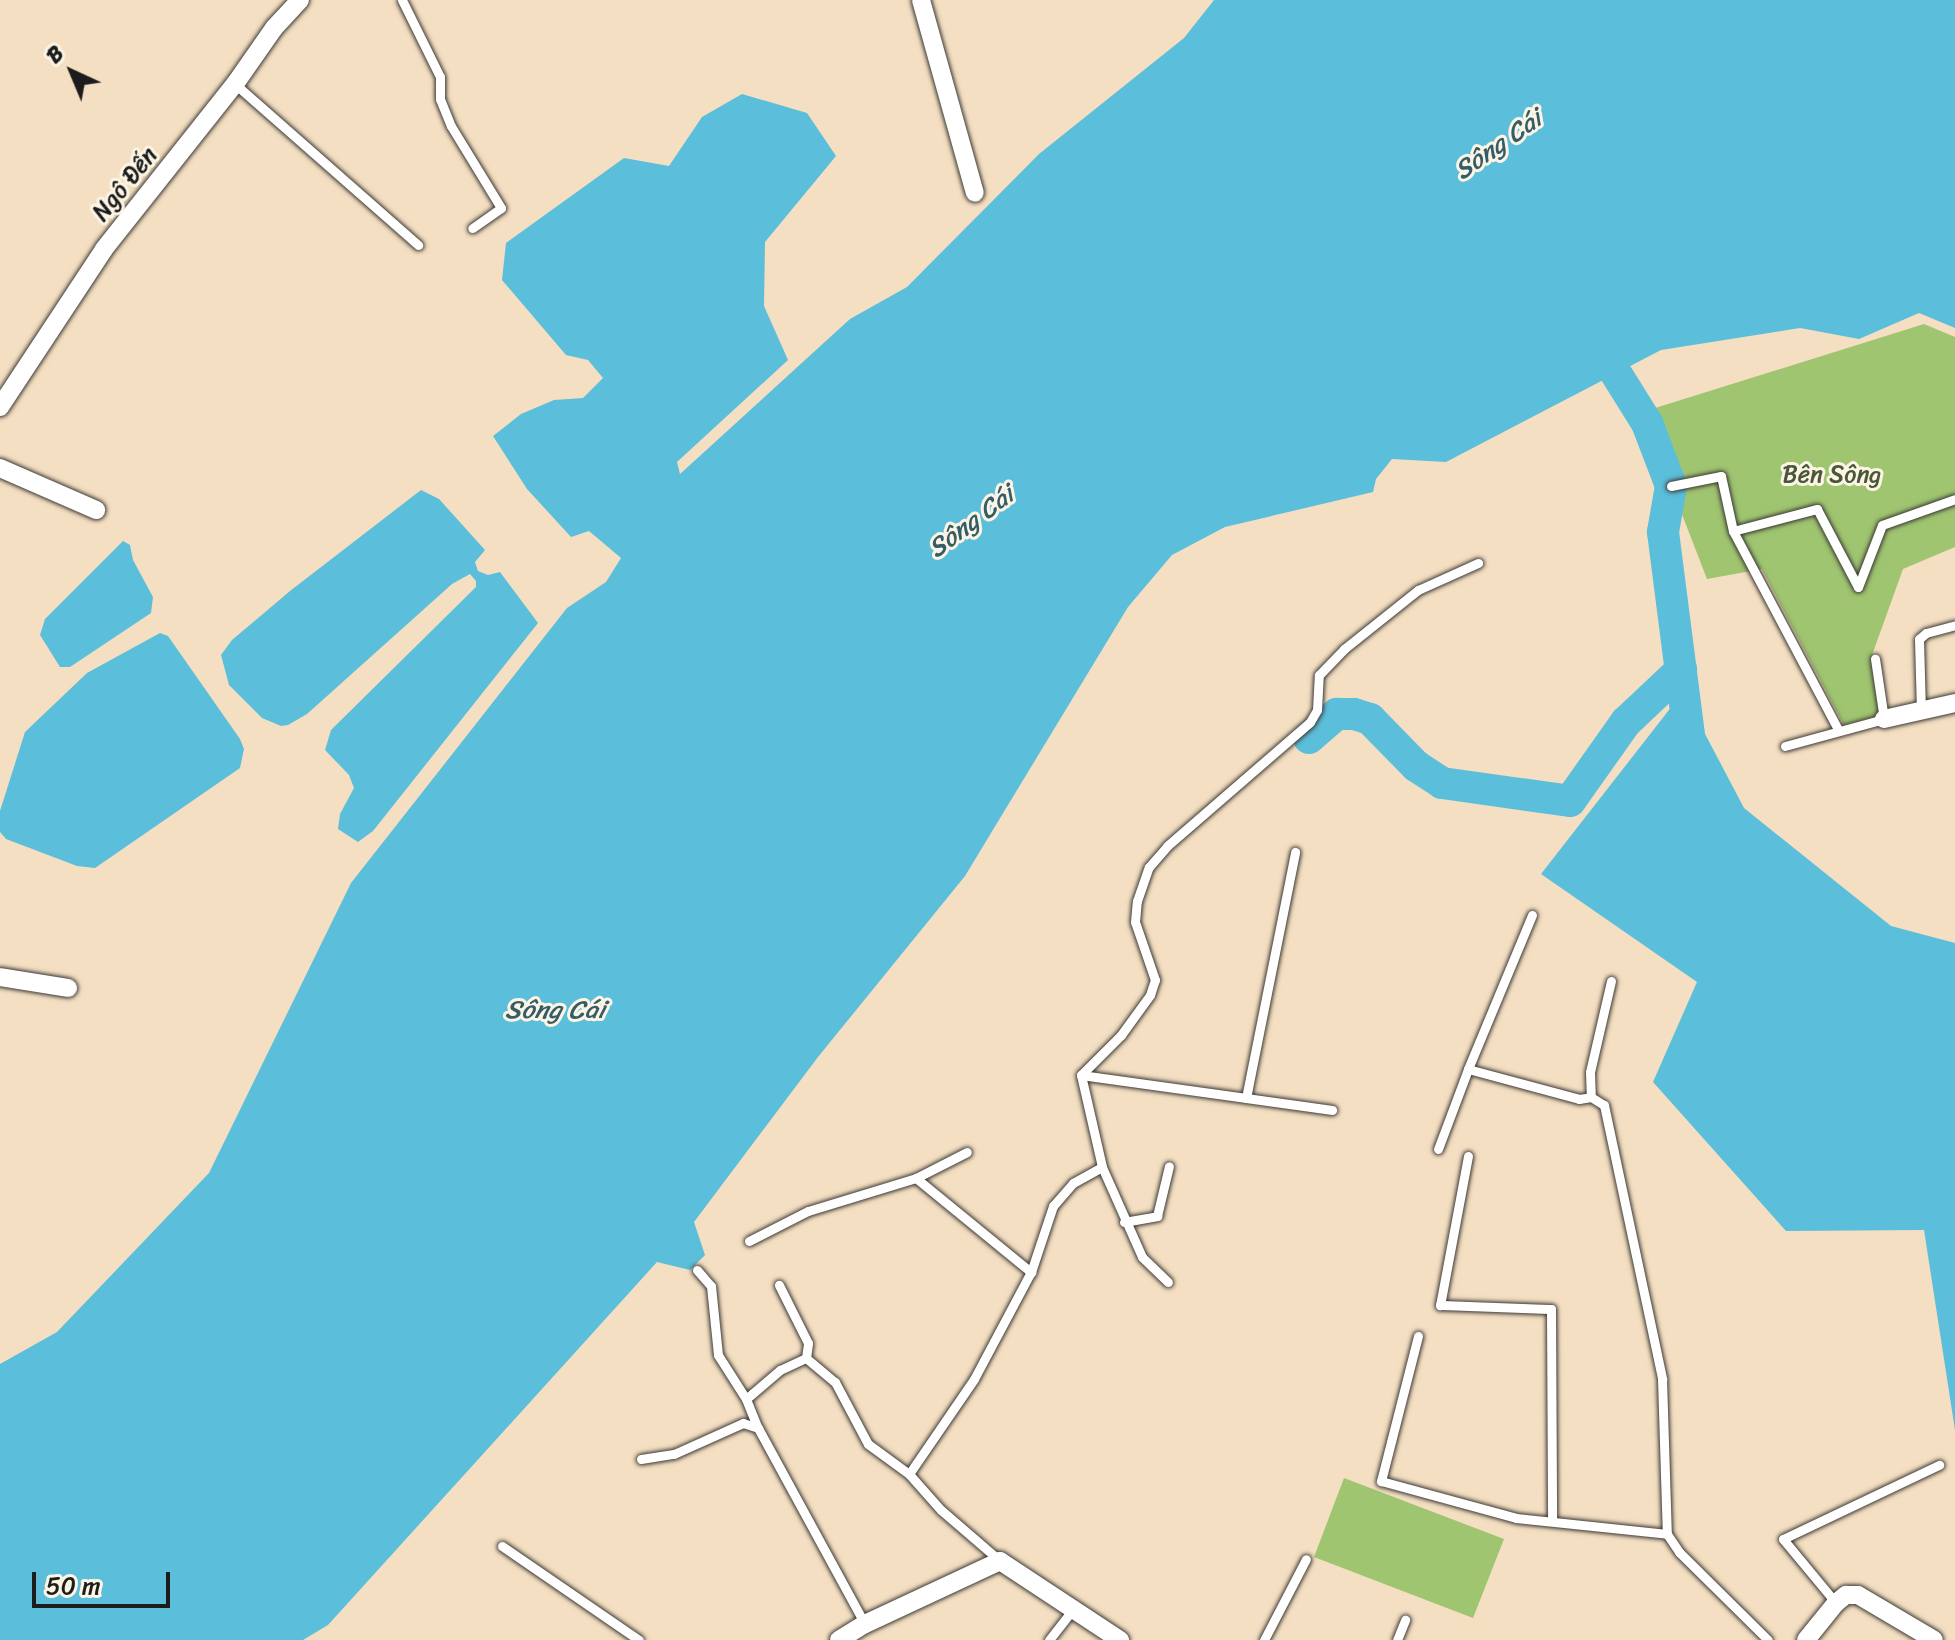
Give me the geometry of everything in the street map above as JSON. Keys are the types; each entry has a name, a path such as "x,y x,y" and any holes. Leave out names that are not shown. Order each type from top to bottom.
{"street":[{"path":"921,0 975,193"},
{"name":"Ngô Đến","path":"0,407 104,249 235,84 296,1"},
{"path":"0,468 96,510"},
{"path":"1884,719 1955,703"},
{"path":"0,977 68,988"},
{"path":"839,1640 865,1624 1000,1561 1120,1640"},
{"path":"1806,1640 1846,1595 1858,1595 1934,1640"}],"lane":[{"path":"402,0 440,77 440,99 451,126 501,208 472,228"},
{"path":"235,84 418,245"},
{"path":"1671,486 1721,476 1733,531 1839,731"},
{"path":"1733,531 1817,509 1858,587 1882,525 1955,499"},
{"path":"1081,1075 1121,1035 1150,995 1155,980 1135,922 1137,901 1149,867 1167,846 1310,722 1317,710 1315,685 1319,675 1344,649 1418,590 1478,563"},
{"path":"1921,711 1919,639 1926,633 1955,625"},
{"path":"1785,746 1884,719 1875,659"},
{"path":"1246,1098 1295,852"},
{"path":"1438,1149 1532,915"},
{"path":"1591,1097 1590,1072 1611,981"},
{"path":"1468,1069 1579,1099 1591,1097 1604,1105 1662,1379 1667,1534 1679,1552 1768,1640"},
{"path":"1081,1075 1332,1110"},
{"path":"1081,1075 1102,1167 1124,1222 1142,1257 1168,1282"},
{"path":"749,1241 808,1211 916,1178 967,1152"},
{"path":"1468,1156 1440,1305 1551,1309 1552,1521"},
{"path":"1124,1222 1157,1216 1169,1166"},
{"path":"909,1474 974,1379 1031,1272 1053,1206 1073,1183 1102,1167"},
{"path":"916,1178 1031,1272"},
{"path":"697,1270 711,1286 718,1355 746,1399 758,1428 865,1624"},
{"path":"779,1285 808,1343 806,1358"},
{"path":"1418,1336 1381,1481 1516,1518 1667,1534"},
{"path":"746,1399 780,1370 806,1358"},
{"path":"806,1358 835,1382 868,1444 909,1474 941,1510 1000,1561"},
{"path":"641,1459 674,1454 743,1423 758,1428"},
{"path":"1836,1603 1783,1539 1939,1465"},
{"path":"502,1546 639,1640"},
{"path":"1264,1640 1306,1559"},
{"path":"1049,1640 1073,1609"},
{"path":"1397,1640 1405,1620"}],"green space":[{"name":"Bên Sông","path":"1924,324 1955,337 1955,547 1903,569 1872,655 1879,716 1844,725 1762,569 1707,579 1671,486 1652,409"},
{"path":"1344,1478 1504,1539 1473,1618 1314,1557"}],"water":[{"name":"Sông Cái","path":"1214,0 1955,0 1955,328 1919,313 1859,339 1800,328 1661,350 1446,462 1392,459 1376,479 1373,492 1225,527 1172,555 1128,607 965,876 818,1057 694,1222 705,1255 690,1270 657,1262 328,1625 303,1640 0,1640 0,1364 57,1332 209,1173 351,883 567,608 606,582 621,558 589,531 571,537 527,489 493,436 521,414 554,400 583,398 603,378 588,360 566,355 502,280 506,243 624,158 669,166 702,117 742,94 807,113 836,156 765,242 764,306 788,360 677,462 680,474 850,319 907,287 1039,154 1184,38"},
{"path":"421,490 439,499 485,550 475,562 478,571 488,575 500,572 538,623 373,831 358,842 338,829 340,814 354,788 349,775 325,750 331,730 476,587 476,581 470,574 452,584 307,714 288,725 281,726 262,718 229,685 221,655 232,640 290,591"},
{"path":"123,541 130,545 133,560 153,597 151,613 70,667 60,667 40,635 45,619"},
{"path":"160,633 168,636 240,739 244,749 240,768 95,868 77,866 6,839 0,832 0,811 25,732 87,673"},
{"path":"1683,692 1744,808 1891,926 1955,943 1955,1430 1924,1230 1786,1231 1653,1082 1697,982 1541,874"}],"waterway":[{"path":"1592,335 1647,423 1671,486 1663,532 1689,734"},
{"path":"1309,738 1337,714 1354,714 1370,719 1416,766 1442,783 1570,801 1626,722 1681,670"}]}
